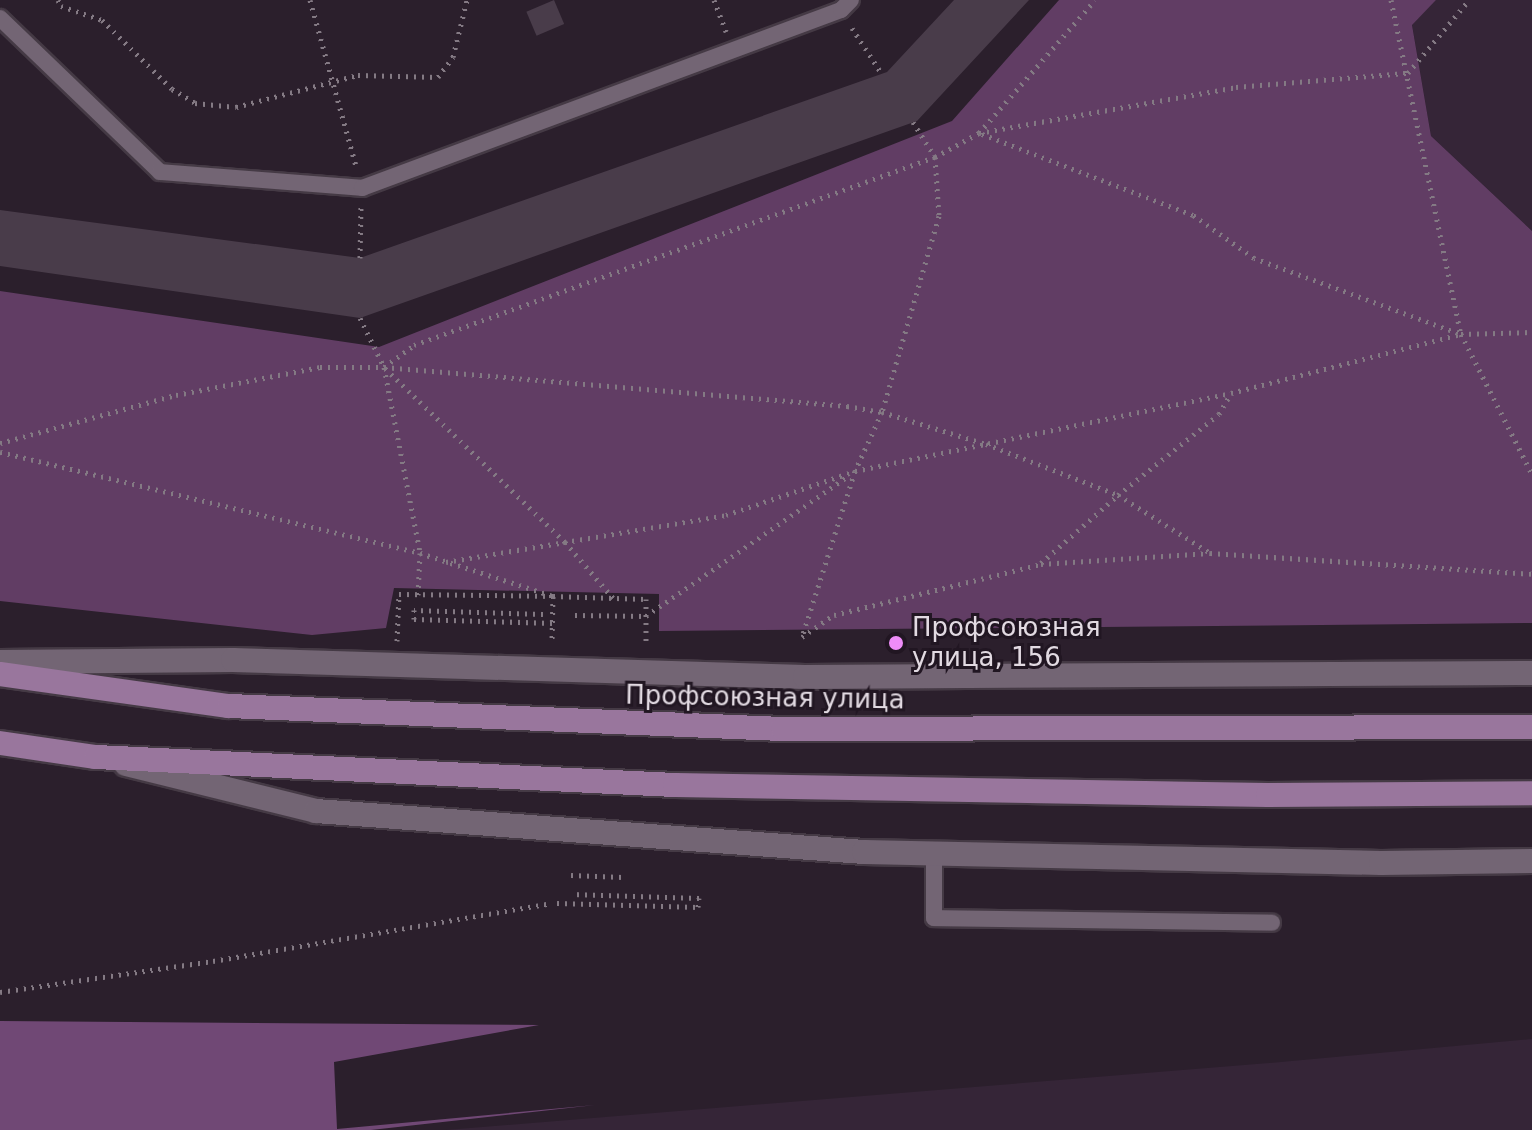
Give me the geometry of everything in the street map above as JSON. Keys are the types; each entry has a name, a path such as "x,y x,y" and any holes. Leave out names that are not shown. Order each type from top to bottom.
{"main road":[{"name":"Профсоюзная улица","path":"0,662 233,660 805,677 1532,673"},
{"name":"Профсоюзная улица","path":"0,674 245,707 783,729 1532,727"},
{"path":"0,743 96,757 316,811 864,852 1381,863 1532,861"},
{"path":"96,757 675,785 1268,795 1532,793"}],"lane":[{"path":"0,18 160,172 362,188 734,51 846,5"},
{"path":"934,854 934,918 1272,923"}],"path":[{"path":"58,0 61,6 102,20 172,89 195,103 236,107 358,75 438,77 453,57 467,0"},
{"path":"310,0 362,188 360,258"},
{"path":"714,0 734,51"},
{"path":"979,133 1095,0"},
{"path":"1391,0 1461,334 1532,474"},
{"path":"384,367 414,345 935,157 979,133 1236,87 1408,73 1469,0"},
{"path":"846,5 882,74"},
{"path":"913,122 935,157 939,216 882,412 855,471 802,637 834,615 1041,564 1210,553 1532,574"},
{"path":"979,133 1193,215 1254,258 1461,334"},
{"path":"360,318 384,367 420,553 418,595"},
{"path":"446,562 726,515 855,471 1231,393 1461,334 1532,332"},
{"path":"0,443 176,395 320,367 384,367 831,404 882,412 986,444 1118,495 1210,553"},
{"path":"384,367 565,542 613,598"},
{"path":"1041,564 1118,495 1219,414 1231,393"},
{"path":"0,452 420,553 553,596"},
{"path":"575,615 646,616 855,471"},
{"path":"397,642 399,594 646,599 646,641"},
{"path":"552,641 553,596"},
{"path":"543,614 414,610 414,619 553,623"},
{"path":"571,875 623,877"},
{"path":"0,992 213,961 554,903 698,907 699,898 571,894"}],"shaded area":[{"path":"1059,0 1436,0 1412,25 1431,136 1532,231 1532,623 659,631 659,594 394,588 386,628 312,635 0,601 0,291 379,347 952,121"},
{"path":"1436,0 1532,0 1532,231 1431,136 1412,24"},
{"path":"0,1021 539,1025 334,1062 337,1129 595,1105 371,1130 0,1130"},
{"path":"1532,1039 1532,1130 446,1130 1269,1063"}],"building":[{"path":"554,0 564,24 537,36 526,12"},
{"path":"954,0 1029,0 917,121 360,318 0,266 0,210 360,258 887,72"}],"place":[{"name":"Профсоюзная улица, 156","path":"896,643"}]}
